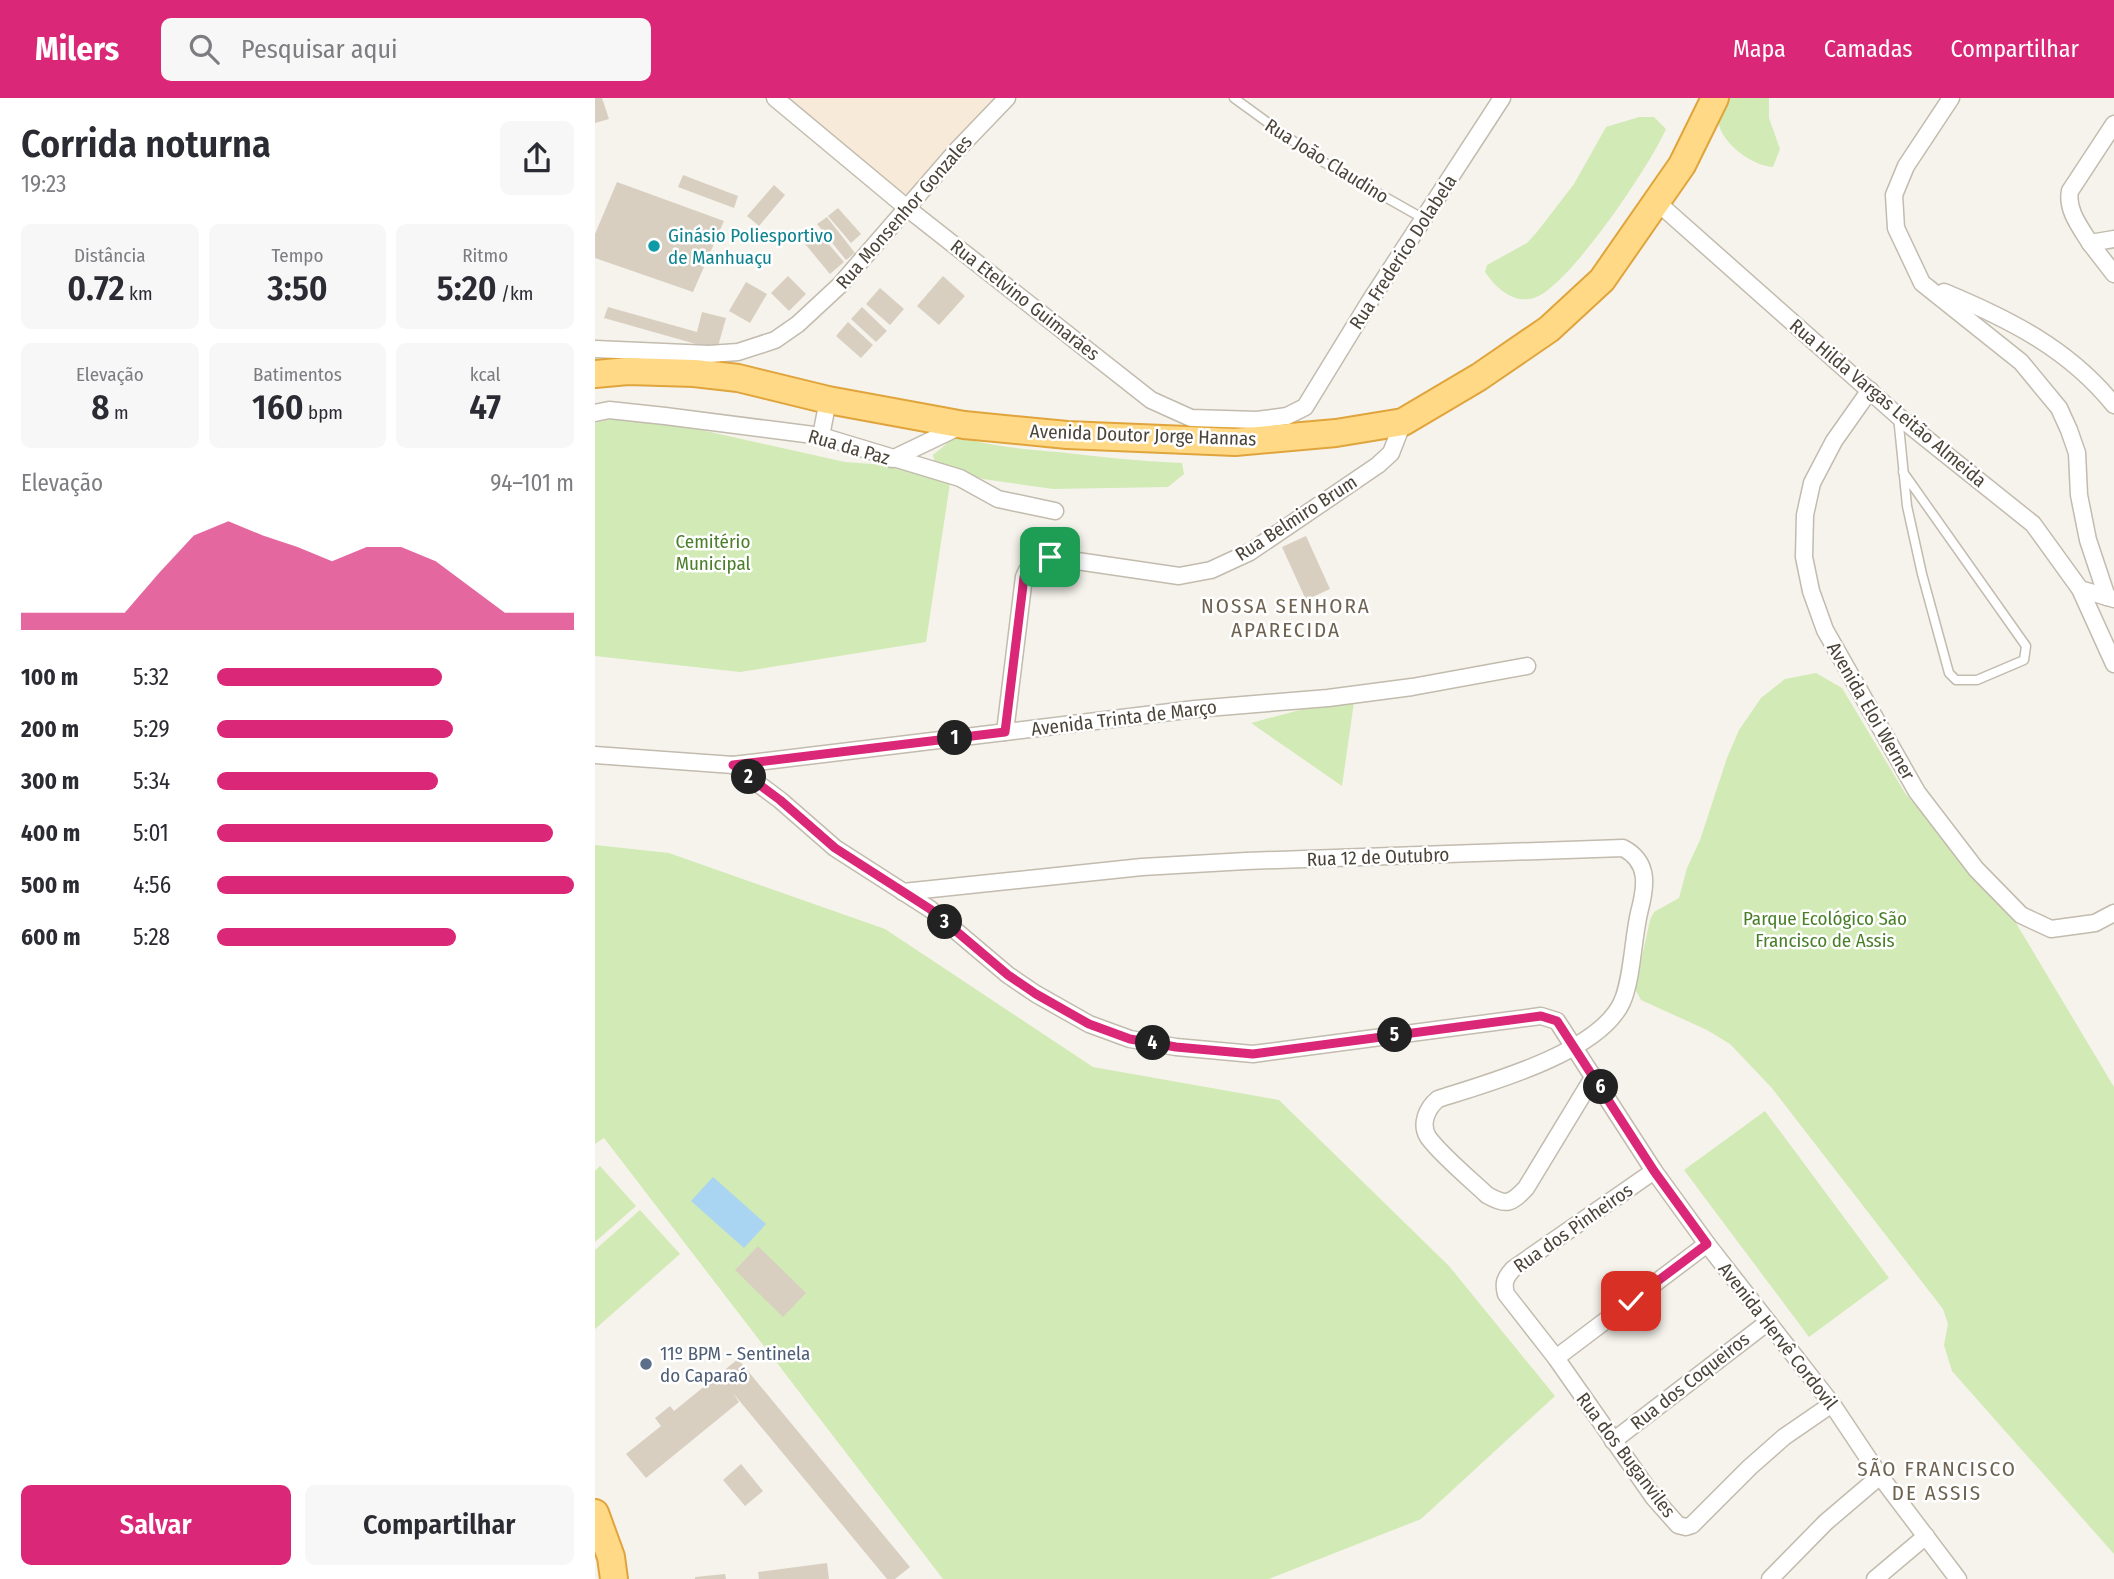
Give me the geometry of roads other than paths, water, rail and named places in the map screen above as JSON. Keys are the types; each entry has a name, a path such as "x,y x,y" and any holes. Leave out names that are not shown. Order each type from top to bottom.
{"highway":[{"name":"Avenida Doutor Jorge Hannas","path":"595,374 633,360 694,373 738,378 828,400 964,425 1067,435 1235,442 1336,433 1403,422 1479,377 1549,329 1602,279 1658,203 1682,165 1715,98"},
{"path":"595,1513 611,1557 614,1579"}],"street":[{"name":"Rua Etelvino Guimarães","path":"775,98 907,208 1151,400 1191,418 1257,420 1287,416 1305,407"},
{"name":"Rua Monsenhor Gonzales","path":"595,349 633,360 739,352 775,340 798,324 840,285 1007,98"},
{"name":"Rua Frederico Dolabela","path":"1305,407 1502,98"},
{"path":"1951,98 1906,166 1894,195 1896,229 1922,283 2021,362 2059,408 2077,453 2078,495 2086,529 2111,598"},
{"path":"2114,124 2070,191 2068,200 2090,243 2114,275"},
{"name":"Rua Hilda Vargas Leitão Almeida","path":"1658,203 1898,416 2033,524 2080,589"},
{"path":"2090,243 2114,239"},
{"path":"1922,283 2027,330 2060,353 2105,393 2114,405"},
{"name":"Avenida Eloi Werner","path":"1870,390 1834,441 1817,473 1805,515 1804,557 1811,591 1825,629 1917,792 1976,869 2021,915 2051,929 2095,923 2114,913"},
{"path":"821,436 828,400"},
{"name":"Rua da Paz","path":"595,413 609,410 821,436 960,478 998,499 1055,511"},
{"name":"Rua Belmiro Brum","path":"1005,732 1024,577 1030,564 1038,559 1065,558 1179,576 1211,570 1250,552 1378,465 1391,453 1403,422"},
{"path":"892,459 964,425"},
{"path":"2080,589 2111,598"},
{"path":"2080,589 2114,664"},
{"name":"Avenida Trinta de Março","path":"595,755 733,765 1195,709 1328,698 1412,687 1527,666"},
{"path":"733,765 780,800 835,848 903,891"},
{"name":"Rua 12 de Outubro","path":"903,891 1142,867 1623,848 1635,855 1642,864 1644,895 1633,940 1624,998 1612,1017 1575,1047 1520,1071 1438,1099 1428,1107 1425,1118 1427,1136 1487,1195 1499,1202 1509,1202 1526,1188 1594,1076"},
{"name":"Avenida Hervê Cordovil","path":"903,891 930,909 1008,975 1036,994 1089,1024 1130,1039 1176,1047 1253,1054 1541,1016 1557,1021 1654,1171 1707,1244 1832,1404 1880,1476 1958,1579"},
{"name":"Rua dos Pinheiros","path":"1506,1294 1506,1276 1513,1269 1654,1171"},
{"path":"1556,1358 1707,1244"},
{"name":"Rua dos Buganviles","path":"1506,1294 1556,1358 1654,1498 1678,1525 1692,1525 1784,1437 1832,1404"},
{"name":"Rua dos Coqueiros","path":"1613,1441 1768,1322"},
{"path":"1770,1579 1826,1522 1880,1476"},
{"path":"1875,1579 1926,1536"}],"lane":[{"name":"Rua João Claudino","path":"1234,98 1318,159 1424,219"},
{"path":"1898,416 1906,506 1921,574 1949,673 1956,680 1977,680 2024,660 2026,646 1903,472"}],"water":[{"path":"713,1177 766,1224 744,1248 691,1201"}],"place":[{"name":"Ginásio Poliesportivo de Manhuaçu","path":"654,246"},
{"name":"11º BPM - Sentinela do Caparaó","path":"646,1364"}],"district":[{"name":"NOSSA SENHORA APARECIDA","path":"1286,618"},
{"name":"SÃO FRANCISCO DE ASSIS","path":"1937,1481"}],"park label":[{"name":"Cemitério Municipal","path":"713,552"},
{"name":"Parque Ecológico São Francisco de Assis","path":"1825,929"}]}
